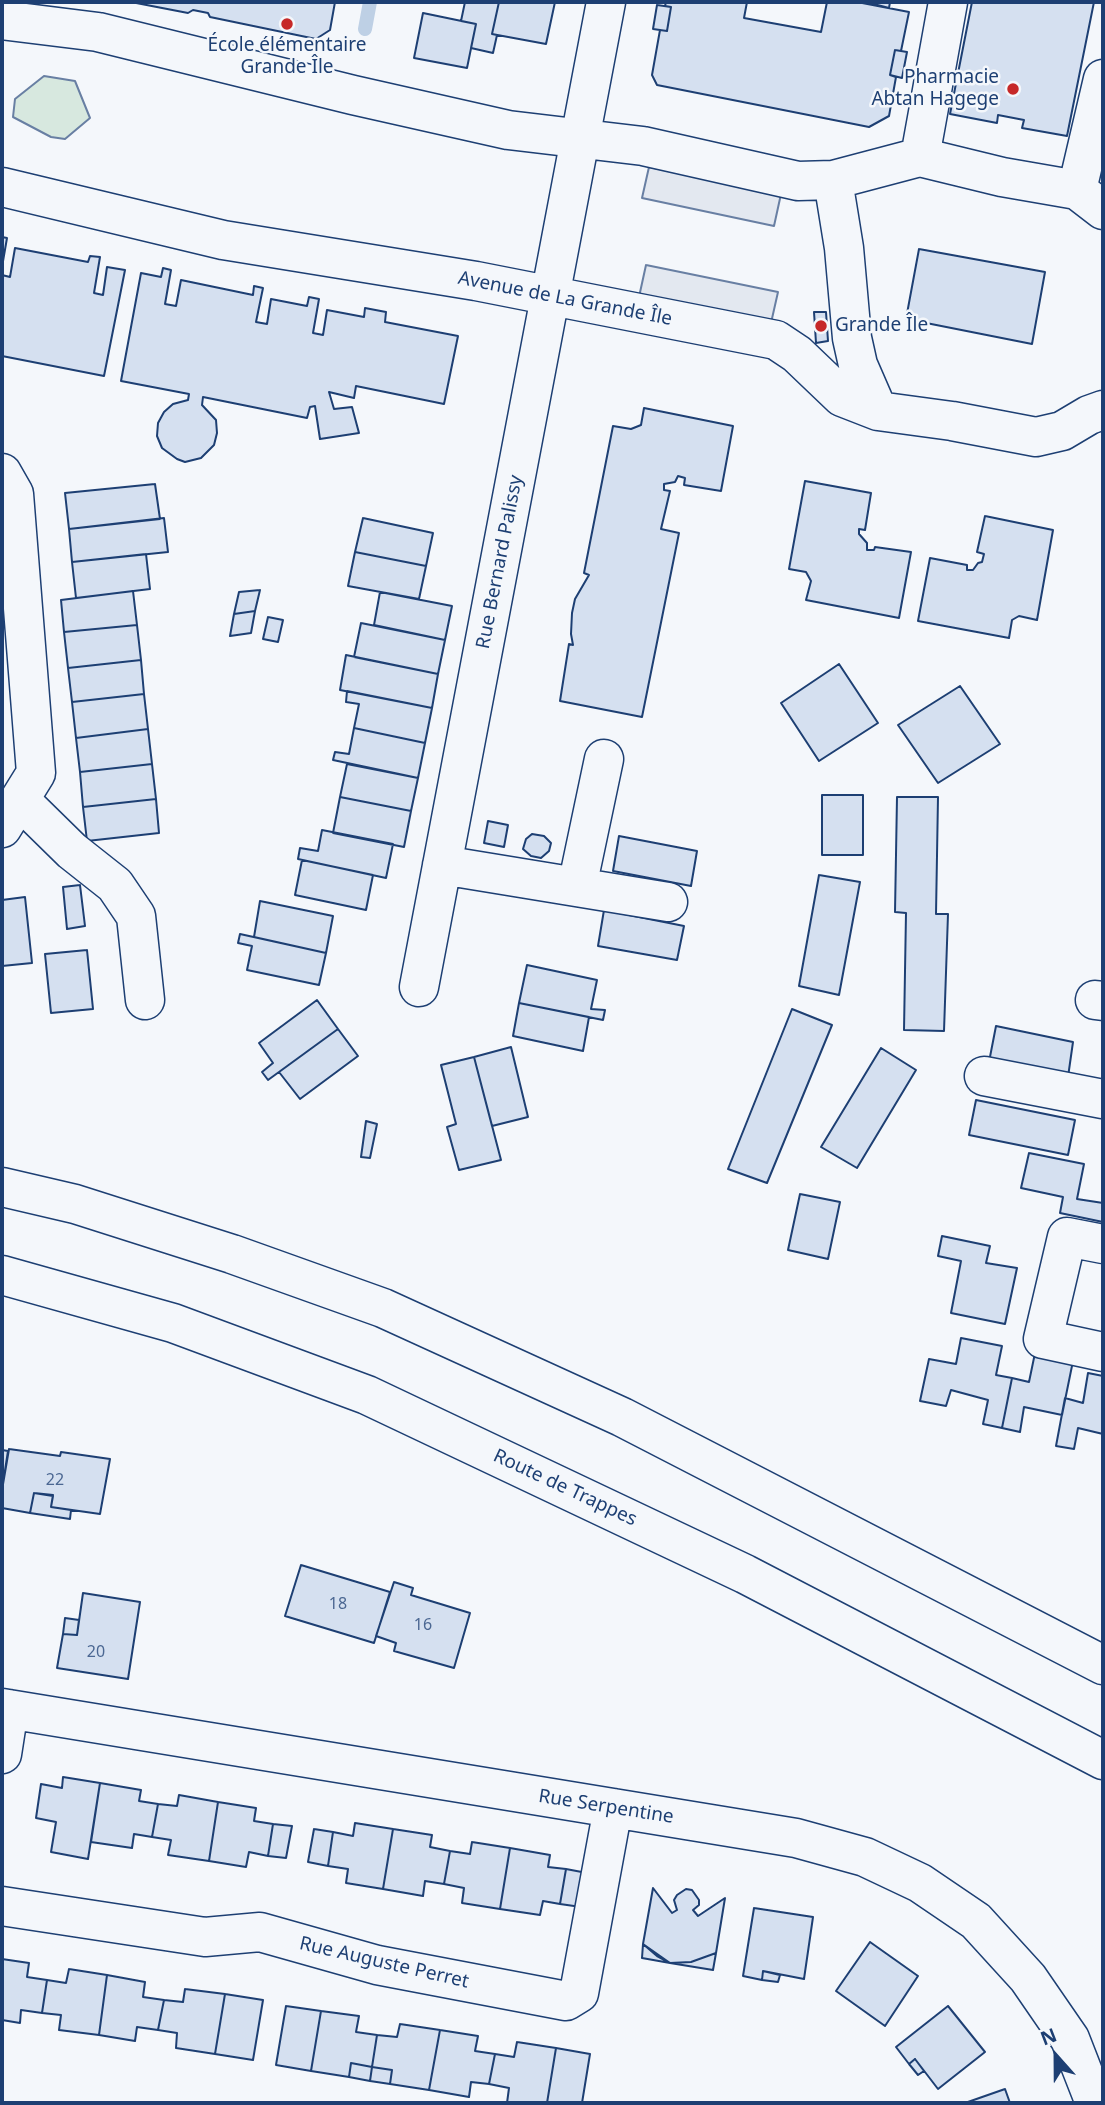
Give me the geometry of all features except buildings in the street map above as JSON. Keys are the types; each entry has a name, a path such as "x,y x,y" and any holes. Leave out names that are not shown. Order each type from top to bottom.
{"street":[{"name":"Rue Bernard Palissy","path":"419,987 606,2"},
{"path":"920,158 948,2"},
{"path":"2,20 98,32 353,96 508,130 643,146 798,181 833,180 920,158 1090,200 1103,79"},
{"path":"833,180 844,248 852,338 858,365 878,411"},
{"name":"Avenue de La Grande Île","path":"2,187 223,240 551,295 776,340 797,354 842,397 878,411 952,421 1036,438 1062,431 1103,410"},
{"path":"2,472 13,494 36,772 11,814 72,851 115,886 136,916 145,1000"},
{"path":"577,887 604,759"},
{"path":"442,865 668,902"},
{"path":"984,1076 1103,1099"},
{"path":"2,1187 75,1204 219,1250 383,1308 622,1417 1103,1665"},
{"path":"1103,1244 1067,1237 1043,1339 1103,1352"},
{"name":"Route de Trappes","path":"2,1275 173,1323 368,1395 744,1574 1103,1760"},
{"path":"2,1754 5,1708"},
{"name":"Rue Serpentine","path":"5,1708 796,1838 865,1857 920,1883 976,1921 1028,1978 1070,2039 1096,2103"},
{"name":"Rue Auguste Perret","path":"2,1906 205,1937 260,1932 377,1965 566,2001 579,1993 612,1808"}],"shaded area":[{"path":"44,76 75,81 90,118 65,139 51,137 13,117 15,99"},
{"path":"649,167 781,194 774,226 642,198"},
{"path":"646,265 778,292 771,323 639,297"}],"waterway":[{"path":"365,29 370,2"}],"place":[{"name":"École élémentaire Grande Île","path":"287,24"},
{"name":"Pharmacie Abtan Hagege","path":"1013,89"},
{"name":"Grande Île","path":"821,326"}]}
